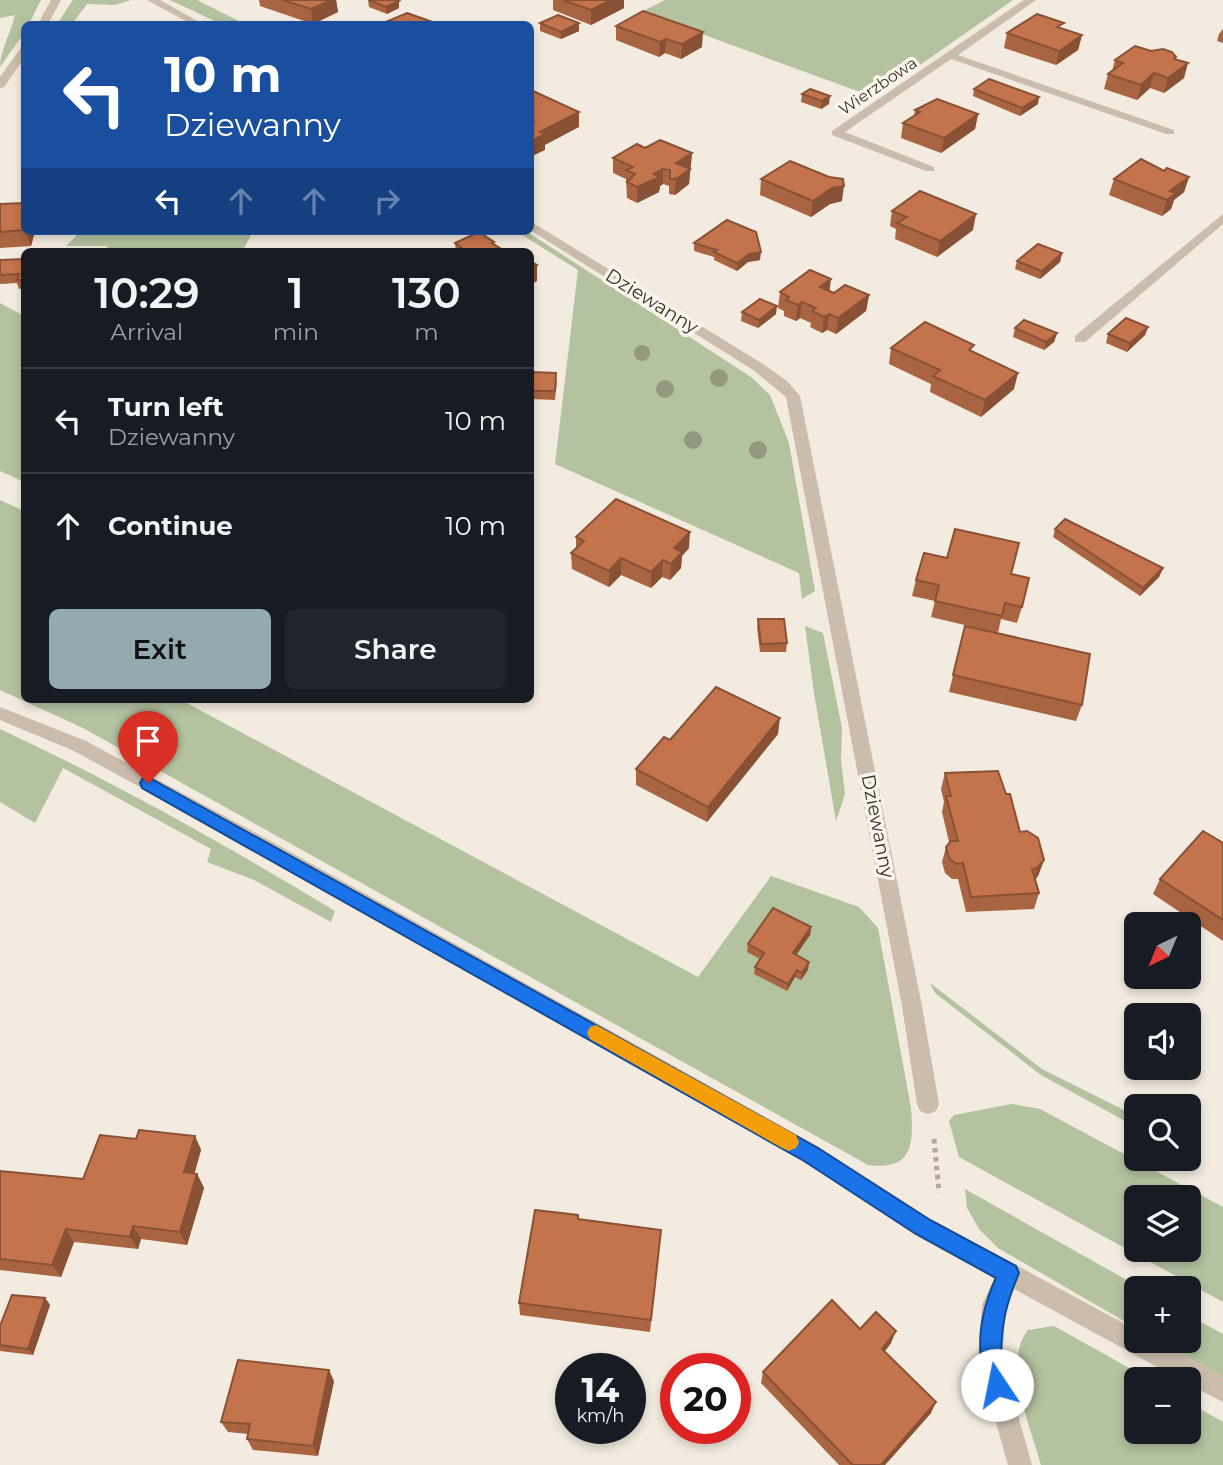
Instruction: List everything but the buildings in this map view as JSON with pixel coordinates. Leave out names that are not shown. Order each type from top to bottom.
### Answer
[{"type":"street","points":[[45,21],[56,0]]},
{"type":"street","points":[[152,0],[192,21]]},
{"type":"street","name":"Wierzbowa","points":[[930,169],[836,133],[1031,0]]},
{"type":"street","points":[[0,85],[21,55]]},
{"type":"street","points":[[951,56],[1170,132]]},
{"type":"street","points":[[1080,339],[1223,218]]},
{"type":"street","name":"Dziewanny","points":[[534,227],[758,367],[782,384],[793,396],[801,425],[910,992],[928,1104]]},
{"type":"street","points":[[0,713],[80,746],[274,852],[811,1154],[923,1227],[1223,1390]]},
{"type":"street","points":[[1008,1273],[994,1305],[990,1359],[1020,1465]]},
{"type":"path","points":[[923,1227],[939,1193],[938,1162],[928,1104]]},
{"type":"green space","points":[[0,0],[41,0],[30,21],[21,21],[21,37],[0,67],[15,15],[0,18]]},
{"type":"green space","points":[[73,0],[131,0],[115,5],[87,4],[74,21],[59,21]]},
{"type":"green space","points":[[170,0],[197,0],[239,21],[215,21]]},
{"type":"green space","points":[[665,0],[1013,0],[874,97],[641,12]]},
{"type":"green space","points":[[77,235],[251,235],[244,248],[66,246]]},
{"type":"green space","points":[[522,235],[532,235],[751,377],[770,395],[789,443],[815,591],[802,599],[799,573],[555,464],[578,270]]},
{"type":"green space","points":[[0,303],[21,314],[21,481],[0,471]]},
{"type":"green space","points":[[0,500],[21,510],[21,700],[0,690]]},
{"type":"green space","points":[[805,626],[823,633],[842,728],[841,761],[845,794],[836,821],[814,693]]},
{"type":"green space","points":[[28,703],[187,703],[698,977],[771,876],[859,907],[878,928],[911,1108],[912,1133],[907,1153],[894,1164],[868,1165],[83,728]]},
{"type":"green space","points":[[0,729],[170,815],[253,862],[335,911],[331,922],[254,880],[207,862],[211,849],[63,768],[35,823],[0,802]]},
{"type":"green space","points":[[930,983],[1042,1069],[1124,1110],[1124,1120],[1041,1075],[935,993]]},
{"type":"green space","points":[[1012,1104],[1040,1109],[1124,1154],[1124,1171],[1156,1171],[1182,1185],[1124,1185],[1124,1248],[959,1157],[949,1121],[954,1115]]},
{"type":"green space","points":[[965,1189],[1124,1278],[1124,1321],[998,1248],[979,1229],[967,1208]]},
{"type":"green space","points":[[1201,1195],[1223,1207],[1223,1302],[1201,1290],[1201,1276],[1176,1276],[1150,1262],[1201,1262]]},
{"type":"green space","points":[[1201,1322],[1223,1334],[1223,1377],[1180,1353],[1201,1353]]},
{"type":"green space","points":[[1054,1326],[1127,1367],[1124,1367],[1124,1444],[1201,1444],[1201,1409],[1223,1422],[1223,1465],[1041,1465],[1018,1377],[1021,1343],[1028,1330]]},
{"type":"slow traffic","points":[[596,1033],[789,1142]]},
{"type":"route","points":[[148,783],[811,1154],[923,1227],[1008,1273],[994,1305],[990,1359],[997,1385]]}]
